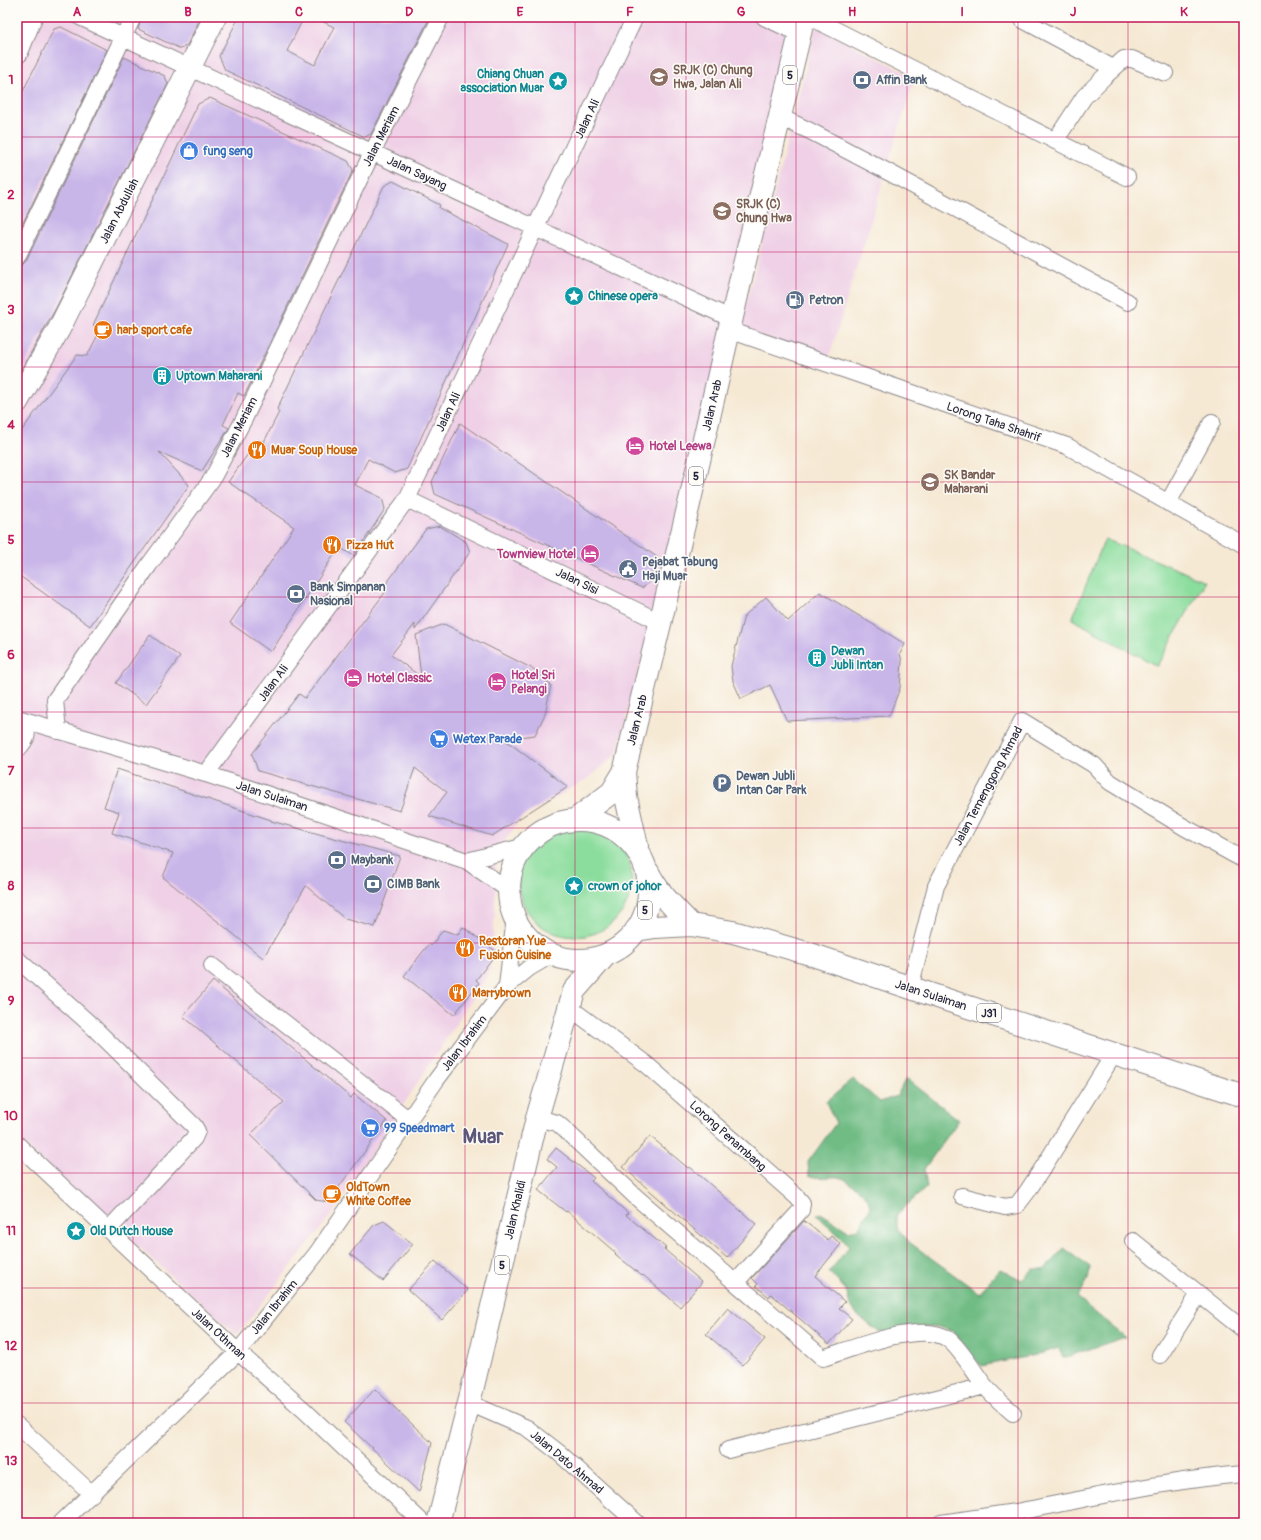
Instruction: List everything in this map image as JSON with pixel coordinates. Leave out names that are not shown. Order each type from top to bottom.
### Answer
[{"type":"main road","points":[[17,52],[31,17]]},
{"type":"main road","name":"Jalan Abdullah","points":[[17,402],[60,329],[215,17]]},
{"type":"main road","name":"Jalan Arab","points":[[575,820],[612,792],[624,772],[780,117],[804,23]]},
{"type":"main road","name":"5","points":[[572,1000],[603,958],[627,941],[636,930],[649,897],[648,880],[640,855],[626,797],[624,772]]},
{"type":"main road","points":[[572,1000],[564,964],[555,956],[536,946],[523,932],[515,917],[511,904],[511,875],[517,860],[526,846],[540,833],[557,824],[575,820],[593,821],[609,825],[624,834],[640,855],[652,881],[664,897],[691,925]]},
{"type":"main road","name":"J31","points":[[636,930],[655,927],[691,925]]},
{"type":"main road","name":"Jalan Sulaiman","points":[[691,925],[741,934],[810,954],[910,988],[1244,1096]]},
{"type":"main road","points":[[555,956],[580,962],[603,958]]},
{"type":"main road","name":"Jalan Khalidi","points":[[438,1523],[469,1403],[537,1118],[572,1000]]},
{"type":"street","name":"Jalan Sayang","points":[[80,17],[536,228],[731,325]]},
{"type":"street","points":[[17,257],[133,17]]},
{"type":"street","name":"Jalan Meriam","points":[[58,730],[55,700],[212,478],[244,419],[372,153],[441,17]]},
{"type":"street","name":"Jalan Ali","points":[[206,774],[407,499],[635,17]]},
{"type":"street","points":[[764,17],[804,23],[1127,177]]},
{"type":"street","points":[[1023,20],[1113,68]]},
{"type":"street","points":[[1054,141],[1084,97],[1124,59],[1132,59],[1165,73]]},
{"type":"street","points":[[780,117],[810,130],[1128,302]]},
{"type":"street","name":"Lorong Taha Shahrif","points":[[731,325],[1067,446],[1244,545]]},
{"type":"street","points":[[1168,503],[1212,422]]},
{"type":"street","name":"Jalan Sisi","points":[[407,499],[660,622]]},
{"type":"street","points":[[17,750],[27,737],[28,731],[21,720]]},
{"type":"street","name":"Jalan Sulaiman","points":[[21,720],[70,733],[206,774],[467,861],[510,891]]},
{"type":"street","name":"Jalan Temenggong Ahmad","points":[[910,988],[936,886],[1022,721],[1094,765],[1110,782],[1184,827],[1244,860]]},
{"type":"street","points":[[467,861],[526,846]]},
{"type":"street","points":[[506,986],[515,917]]},
{"type":"street","points":[[506,986],[529,968],[555,956]]},
{"type":"street","points":[[17,959],[91,1025],[194,1126],[197,1132],[194,1138],[108,1230]]},
{"type":"street","points":[[212,966],[409,1120]]},
{"type":"street","name":"Jalan Ibrahim","points":[[61,1523],[238,1352],[317,1253],[437,1079],[506,986]]},
{"type":"street","name":"Lorong Penambang","points":[[572,1000],[802,1203],[801,1210],[736,1282]]},
{"type":"street","points":[[962,1196],[1005,1207],[1017,1205],[1046,1163],[1114,1054]]},
{"type":"street","points":[[537,1118],[557,1124],[564,1129],[642,1202],[823,1358],[888,1337],[930,1333],[940,1335],[948,1339],[955,1346],[985,1386],[1012,1413]]},
{"type":"street","name":"Jalan Othman","points":[[17,1144],[238,1352],[304,1410],[422,1523]]},
{"type":"street","points":[[1133,1241],[1244,1330]]},
{"type":"street","points":[[1160,1355],[1199,1294]]},
{"type":"street","points":[[728,1450],[985,1386]]},
{"type":"street","name":"Jalan Dato Ahmad","points":[[469,1403],[527,1428],[558,1452],[637,1523]]},
{"type":"street","points":[[17,1425],[92,1494]]},
{"type":"street","points":[[941,1523],[1015,1512],[1138,1488],[1219,1476],[1244,1474]]},
{"type":"shaded area","points":[[17,17],[813,17],[807,45],[616,755],[584,781],[521,818],[496,853],[495,910],[490,971],[335,1210],[237,1335],[17,1138]]},
{"type":"shaded area","points":[[816,27],[915,77],[829,358],[740,329]]},
{"type":"green space","points":[[1105,539],[1205,581],[1157,666],[1072,619]]},
{"type":"green space","points":[[575,823],[597,827],[607,832],[623,848],[628,858],[632,880],[628,902],[623,912],[607,928],[597,933],[575,937],[553,933],[543,928],[527,912],[522,902],[518,880],[522,858],[527,848],[543,832],[553,827]]},
{"type":"green space","points":[[906,1078],[959,1120],[924,1169],[927,1187],[897,1214],[897,1227],[909,1242],[979,1293],[1000,1269],[1022,1280],[1033,1269],[1044,1270],[1064,1248],[1090,1267],[1088,1280],[1077,1298],[1125,1337],[1063,1358],[1059,1348],[1036,1355],[981,1366],[953,1331],[935,1326],[880,1333],[856,1314],[849,1302],[846,1290],[829,1272],[849,1247],[847,1243],[817,1215],[821,1213],[848,1231],[858,1229],[870,1209],[869,1202],[859,1190],[842,1178],[823,1178],[809,1175],[808,1162],[836,1123],[826,1102],[853,1079],[880,1102],[897,1096]]},
{"type":"building","points":[[142,17],[201,17],[187,45],[181,49],[138,29]]},
{"type":"building","points":[[239,17],[304,17],[287,51],[315,65],[334,27],[313,17],[430,17],[371,134],[365,137],[225,70],[219,56]]},
{"type":"building","points":[[61,27],[107,50],[17,235],[17,103],[54,29]]},
{"type":"building","points":[[124,57],[165,76],[168,84],[56,308],[17,377],[17,266],[22,265],[26,261]]},
{"type":"building","points":[[210,98],[348,161],[353,170],[244,396],[238,393],[223,425],[229,428],[202,471],[159,452],[189,485],[90,626],[17,574],[17,437],[77,355],[87,356],[101,329],[93,325],[198,104]]},
{"type":"building","points":[[393,181],[440,205],[439,208],[508,244],[407,469],[395,473],[368,459],[355,485],[382,498],[385,509],[354,556],[339,547],[271,652],[230,623],[294,527],[228,482],[258,440],[264,442],[279,412],[277,409],[384,186]]},
{"type":"building","points":[[460,423],[657,557],[650,582],[642,588],[435,494],[432,482]]},
{"type":"building","points":[[440,526],[466,542],[470,552],[415,630],[415,624],[391,655],[421,677],[416,635],[444,624],[543,674],[543,679],[551,685],[545,714],[535,735],[504,739],[568,787],[492,836],[429,816],[447,792],[415,768],[400,811],[258,771],[252,754],[299,694],[305,698],[387,590],[384,587],[426,529]]},
{"type":"building","name":"Dewan Jubli Intan","points":[[820,592],[905,644],[900,654],[902,661],[900,688],[889,716],[787,721],[770,685],[741,699],[733,681],[731,666],[744,616],[766,597],[788,621]]},
{"type":"building","points":[[150,635],[180,657],[146,704],[116,683]]},
{"type":"building","points":[[117,769],[271,821],[400,856],[375,927],[345,919],[306,886],[263,958],[163,877],[173,853],[112,833],[119,812],[104,807]]},
{"type":"building","points":[[463,927],[497,952],[476,980],[479,983],[454,1015],[404,976],[429,944],[431,946],[443,930],[458,935]]},
{"type":"building","points":[[213,981],[351,1098],[354,1094],[387,1121],[328,1202],[316,1200],[250,1135],[284,1102],[183,1016]]},
{"type":"building","points":[[650,1136],[688,1168],[690,1167],[756,1224],[727,1258],[623,1167]]},
{"type":"building","points":[[556,1148],[594,1178],[591,1181],[628,1213],[626,1215],[666,1248],[664,1249],[702,1282],[680,1307],[643,1275],[642,1276],[615,1254],[616,1253],[567,1211],[566,1212],[538,1190],[557,1167],[547,1159]]},
{"type":"building","points":[[384,1221],[413,1244],[383,1281],[350,1254],[374,1225]]},
{"type":"building","points":[[804,1221],[828,1240],[831,1236],[841,1244],[815,1276],[845,1302],[839,1308],[852,1319],[829,1344],[771,1294],[769,1297],[756,1286],[758,1284],[752,1278]]},
{"type":"building","points":[[435,1261],[468,1290],[442,1320],[408,1290]]},
{"type":"building","points":[[728,1308],[765,1339],[743,1365],[706,1334]]},
{"type":"building","points":[[375,1389],[432,1443],[419,1492],[344,1422]]},
{"type":"place","name":"SRJK (C) Chung Hwa, Jalan Ali","points":[[659,77]]},
{"type":"place","name":"Affin Bank","points":[[862,80]]},
{"type":"place","name":"Chiang Chuan association Muar","points":[[558,81]]},
{"type":"place","name":"fung seng","points":[[189,151]]},
{"type":"place","name":"SRJK (C) Chung Hwa","points":[[722,211]]},
{"type":"place","name":"Chinese opera","points":[[574,296]]},
{"type":"place","name":"Petron","points":[[795,300]]},
{"type":"place","name":"harb sport cafe","points":[[103,330]]},
{"type":"place","name":"Uptown Maharani","points":[[162,376]]},
{"type":"place","name":"Hotel Leewa","points":[[635,446]]},
{"type":"place","name":"Muar Soup House","points":[[257,450]]},
{"type":"place","name":"SK Bandar Maharani","points":[[930,482]]},
{"type":"place","name":"Pizza Hut","points":[[332,545]]},
{"type":"place","name":"Townview Hotel","points":[[590,554]]},
{"type":"place","name":"Pejabat Tabung Haji Muar","points":[[628,569]]},
{"type":"place","name":"Bank Simpanan Nasional","points":[[296,594]]},
{"type":"place","name":"Dewan Jubli Intan","points":[[817,658]]},
{"type":"place","name":"Hotel Classic","points":[[353,678]]},
{"type":"place","name":"Hotel Sri Pelangi","points":[[497,682]]},
{"type":"place","name":"Wetex Parade","points":[[439,739]]},
{"type":"place","name":"Dewan Jubli Intan Car Park","points":[[722,783]]},
{"type":"place","name":"Maybank","points":[[337,860]]},
{"type":"place","name":"CIMB Bank","points":[[373,884]]},
{"type":"place","name":"crown of johor","points":[[574,886]]},
{"type":"place","name":"Restoran Yue Fusion Cuisine","points":[[465,948]]},
{"type":"place","name":"Marrybrown","points":[[458,993]]},
{"type":"place","name":"99 Speedmart","points":[[370,1128]]},
{"type":"place","name":"OldTown White Coffee","points":[[332,1194]]},
{"type":"place","name":"Old Dutch House","points":[[76,1231]]},
{"type":"district","name":"Muar","points":[[483,1136]]}]
